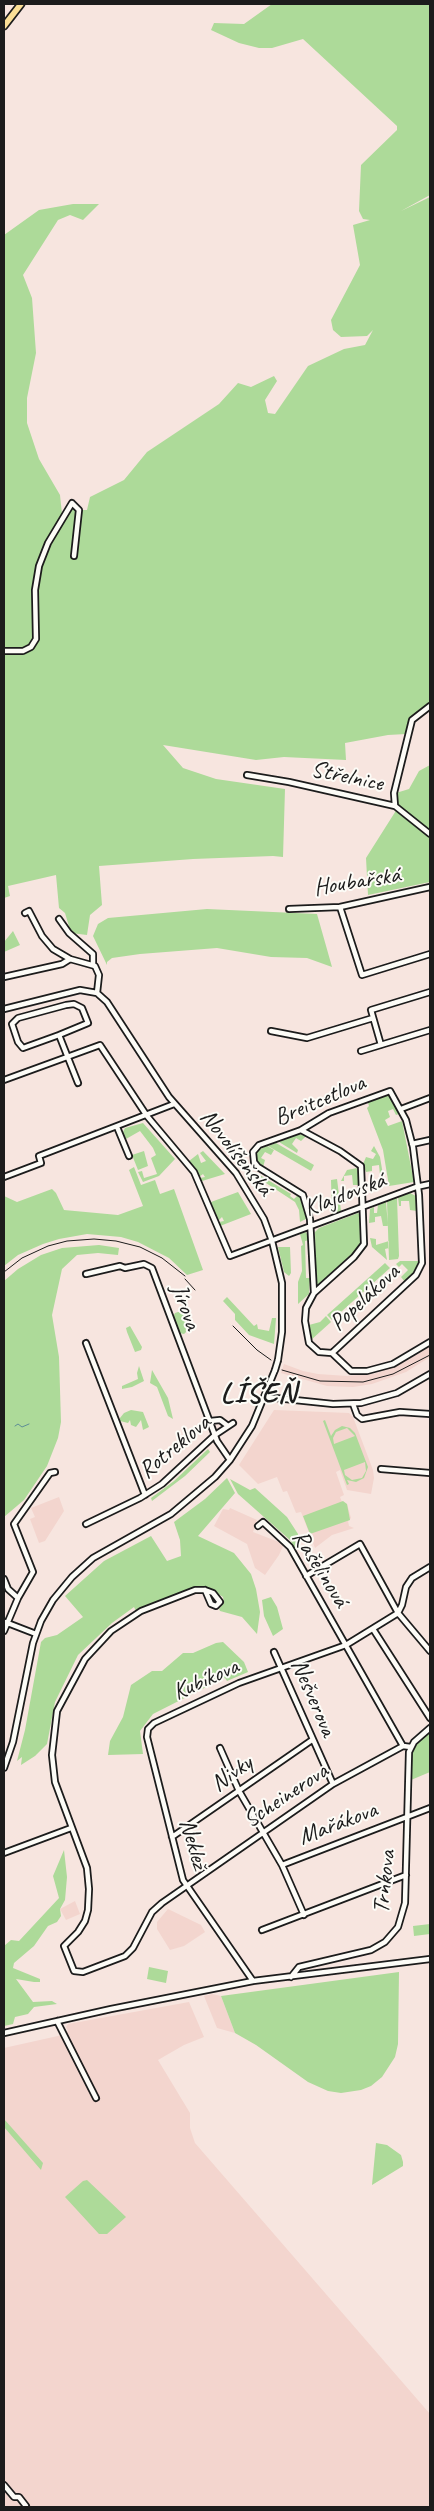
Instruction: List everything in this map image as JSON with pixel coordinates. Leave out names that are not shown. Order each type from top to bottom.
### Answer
[{"type":"main road","points":[[4,26],[21,4]]},
{"type":"street","points":[[4,651],[24,651],[31,647],[36,640],[35,590],[39,566],[48,543],[72,503],[79,510],[74,556]]},
{"type":"street","points":[[395,806],[394,792],[412,720],[430,706]]},
{"type":"street","name":"Střelnice","points":[[247,775],[289,782],[395,806],[430,834]]},
{"type":"street","name":"Houbařská","points":[[289,909],[340,907],[430,887]]},
{"type":"street","points":[[340,907],[362,975],[430,954]]},
{"type":"street","points":[[25,913],[29,911],[48,945],[70,958],[93,965]]},
{"type":"street","points":[[4,1009],[80,990],[97,992],[99,975],[93,965],[94,958],[92,952],[69,933],[59,919]]},
{"type":"street","points":[[4,977],[62,964],[70,958]]},
{"type":"street","name":"Novolíšeňská","points":[[4,1768],[13,1742],[36,1634],[50,1604],[79,1570],[106,1549],[177,1510],[207,1486],[230,1460],[252,1426],[266,1397],[278,1360],[282,1332],[282,1295],[279,1266],[264,1220],[244,1185],[174,1104],[107,1002],[97,992]]},
{"type":"street","points":[[381,1045],[371,1010],[430,992]]},
{"type":"street","points":[[70,1004],[78,1006],[83,1010],[88,1023],[59,1034],[23,1048],[18,1042],[12,1024],[16,1019],[70,1004]]},
{"type":"street","points":[[270,1031],[307,1038],[373,1018]]},
{"type":"street","points":[[361,1051],[430,1030]]},
{"type":"street","points":[[59,1034],[78,1083]]},
{"type":"street","points":[[4,1080],[100,1044],[147,1116]]},
{"type":"street","name":"Breitcetlova","points":[[311,1226],[303,1195],[258,1167],[252,1156],[255,1148],[301,1130],[330,1113],[386,1092],[392,1093],[401,1109],[412,1144],[418,1186]]},
{"type":"street","points":[[401,1109],[430,1098]]},
{"type":"street","points":[[4,1177],[41,1163],[39,1156],[174,1104]]},
{"type":"street","name":"Klajdovská","points":[[147,1116],[194,1172],[230,1256],[418,1186],[430,1184]]},
{"type":"street","points":[[118,1127],[129,1156]]},
{"type":"street","points":[[301,1130],[340,1151],[361,1166],[365,1240],[362,1248],[314,1294],[306,1308],[305,1321],[309,1343],[319,1352],[332,1353]]},
{"type":"street","points":[[412,1144],[430,1140]]},
{"type":"street","name":"Popelákova","points":[[418,1186],[421,1268],[416,1275],[332,1353],[351,1371],[367,1371],[393,1364],[430,1342]]},
{"type":"street","points":[[311,1226],[314,1294]]},
{"type":"street","name":"Jírova","points":[[86,1274],[120,1266],[125,1268],[144,1264],[152,1268],[215,1435],[223,1452],[230,1460]]},
{"type":"street","points":[[86,1343],[142,1497]]},
{"type":"street","points":[[266,1397],[353,1404],[391,1396],[430,1374]]},
{"type":"street","points":[[353,1404],[357,1415],[362,1418],[400,1412],[430,1414]]},
{"type":"street","points":[[210,1421],[220,1420],[228,1426]]},
{"type":"street","name":"Rotreklova","points":[[86,1524],[142,1497],[174,1475],[215,1435],[233,1423]]},
{"type":"street","points":[[381,1469],[430,1473]]},
{"type":"street","points":[[4,1631],[5,1622],[33,1572],[14,1524],[50,1473],[55,1472]]},
{"type":"street","name":"Rašelinová","points":[[258,1526],[263,1522],[280,1535],[290,1547],[404,1746]]},
{"type":"street","points":[[306,1576],[360,1544],[398,1613],[430,1651]]},
{"type":"street","points":[[398,1613],[406,1587],[412,1578],[430,1567]]},
{"type":"street","points":[[4,1579],[8,1589],[18,1598]]},
{"type":"street","points":[[4,1853],[70,1828],[55,1782],[52,1755],[57,1711],[69,1685],[85,1659],[110,1631],[141,1610],[195,1590],[205,1590]]},
{"type":"street","name":"Kubíkova","points":[[148,1729],[154,1723],[234,1685],[346,1645],[398,1613]]},
{"type":"street","points":[[5,1622],[36,1634]]},
{"type":"street","points":[[373,1629],[430,1718]]},
{"type":"street","name":"Nešverova","points":[[274,1652],[332,1784]]},
{"type":"street","points":[[404,1746],[411,1747],[430,1728]]},
{"type":"street","name":"Neklež","points":[[148,1729],[147,1737],[183,1880],[253,1981]]},
{"type":"street","name":"Nivky","points":[[172,1837],[312,1740]]},
{"type":"street","name":"Scheinerova","points":[[70,1828],[87,1868],[89,1889],[88,1910],[85,1921],[78,1932],[64,1946],[72,1969],[80,1973],[126,1956],[133,1948],[154,1910],[332,1784],[404,1746]]},
{"type":"street","name":"Trnkova","points":[[291,1977],[299,1967],[359,1954],[384,1942],[396,1930],[402,1919],[406,1875],[411,1747]]},
{"type":"street","points":[[220,1748],[239,1791],[282,1865],[304,1915]]},
{"type":"street","name":"Mařákova","points":[[282,1865],[430,1808]]},
{"type":"street","points":[[262,1930],[406,1875]]},
{"type":"street","name":"Trnkova","points":[[4,2033],[253,1981],[430,1959]]},
{"type":"street","points":[[57,2021],[96,2098]]},
{"type":"street","points":[[4,2484],[14,2497],[19,2497],[26,2506]]},
{"type":"shaded area","points":[[430,1346],[430,1357],[406,1372],[372,1384],[353,1387],[327,1386],[281,1373],[284,1364],[318,1374],[347,1376],[374,1374],[404,1362]]},
{"type":"shaded area","points":[[274,1410],[349,1413],[353,1417],[373,1470],[374,1478],[371,1494],[347,1490],[340,1470],[336,1472],[344,1495],[340,1497],[342,1502],[347,1504],[351,1518],[348,1521],[349,1526],[354,1528],[332,1535],[315,1548],[301,1512],[296,1513],[287,1491],[283,1492],[277,1477],[258,1484],[239,1465]]},
{"type":"shaded area","points":[[59,1497],[64,1511],[45,1541],[39,1543],[30,1519],[35,1517],[31,1508]]},
{"type":"shaded area","points":[[230,1508],[257,1520],[253,1532],[284,1544],[265,1575],[255,1568],[247,1544],[214,1526],[223,1509],[229,1510]]},
{"type":"shaded area","points":[[75,1901],[80,1914],[66,1920],[60,1909]]},
{"type":"shaded area","points":[[168,1909],[201,1925],[205,1932],[184,1946],[170,1950],[157,1929],[157,1922]]},
{"type":"shaded area","points":[[212,1994],[221,1996],[235,2033],[217,2028],[204,1996]]},
{"type":"shaded area","points":[[189,2002],[204,2037],[184,2045],[158,2060],[190,2113],[190,2128],[195,2143],[430,2414],[430,2507],[4,2507],[4,2048],[58,2036],[68,2031],[66,2027],[68,2024]]},
{"type":"green space","points":[[272,4],[430,4],[430,195],[401,211],[430,197],[430,704],[410,719],[406,734],[388,735],[345,743],[346,760],[284,757],[256,760],[163,745],[183,768],[216,779],[285,789],[283,857],[193,859],[99,866],[102,905],[90,915],[87,935],[71,933],[65,913],[59,908],[56,875],[8,886],[10,896],[4,898],[4,235],[39,210],[73,204],[99,204],[83,220],[70,215],[58,220],[23,275],[32,298],[36,353],[27,398],[27,423],[39,459],[60,495],[62,514],[72,506],[79,510],[87,510],[90,497],[124,480],[147,452],[219,404],[238,383],[251,387],[274,376],[277,381],[265,400],[268,413],[275,414],[308,366],[344,349],[365,345],[373,330],[367,336],[341,337],[333,330],[331,320],[360,265],[353,225],[370,220],[363,219],[359,211],[361,165],[397,130],[397,126],[303,39],[272,48],[259,48],[239,43],[211,30],[214,23],[244,24]]},
{"type":"green space","points":[[430,765],[430,882],[368,895],[366,858],[397,809],[396,793],[409,789],[419,771]]},
{"type":"green space","points":[[207,909],[317,914],[332,967],[307,958],[271,957],[217,948],[112,958],[107,962],[107,965],[93,936],[98,924],[108,918]]},
{"type":"green space","points":[[13,931],[20,945],[4,952],[4,942]]},
{"type":"green space","points":[[389,1093],[399,1114],[396,1115],[393,1109],[388,1111],[390,1117],[385,1120],[388,1126],[402,1121],[414,1182],[389,1186],[383,1150],[367,1108],[369,1106],[367,1100]]},
{"type":"green space","points":[[143,1123],[175,1159],[159,1176],[143,1182],[138,1172],[142,1171],[144,1178],[157,1174],[151,1158],[156,1155],[140,1131],[126,1139],[123,1132],[125,1128]]},
{"type":"green space","points":[[298,1134],[306,1136],[301,1141],[296,1138],[292,1144],[298,1150],[297,1153],[279,1142]]},
{"type":"green space","points":[[276,1143],[314,1165],[311,1171],[268,1146]]},
{"type":"green space","points":[[267,1146],[274,1150],[271,1155],[265,1152],[261,1158],[265,1160],[263,1167],[256,1161],[255,1155],[258,1150]]},
{"type":"green space","points":[[374,1146],[380,1157],[383,1175],[380,1175],[379,1165],[372,1166],[372,1171],[366,1172],[363,1164],[366,1157],[373,1159],[376,1154],[371,1151]]},
{"type":"green space","points":[[144,1151],[148,1166],[138,1170],[132,1155]]},
{"type":"green space","points":[[203,1151],[225,1174],[202,1181],[200,1178],[205,1177],[203,1174],[199,1177],[189,1161],[198,1154],[201,1163],[206,1161],[200,1153]]},
{"type":"green space","points":[[134,1167],[141,1185],[155,1180],[160,1194],[174,1189],[203,1270],[187,1275],[169,1258],[138,1242],[121,1237],[87,1234],[43,1244],[18,1255],[4,1266],[4,1196],[17,1202],[52,1189],[64,1210],[118,1215],[143,1206],[129,1170]]},
{"type":"green space","points":[[357,1168],[360,1185],[353,1185],[352,1175],[344,1176],[344,1181],[341,1181],[347,1170]]},
{"type":"green space","points":[[258,1174],[291,1194],[290,1196],[294,1199],[298,1195],[301,1197],[308,1218],[300,1222],[299,1210],[295,1202],[266,1183]]},
{"type":"green space","points":[[337,1179],[341,1211],[332,1214],[331,1180]]},
{"type":"green space","points":[[238,1192],[251,1214],[220,1226],[219,1222],[224,1221],[222,1217],[218,1221],[211,1202]]},
{"type":"green space","points":[[410,1193],[416,1196],[417,1211],[410,1210],[409,1201],[401,1201],[401,1206],[399,1206],[398,1197]]},
{"type":"green space","points":[[397,1198],[399,1256],[398,1259],[389,1260],[387,1201]]},
{"type":"green space","points":[[386,1202],[388,1226],[383,1226],[381,1216],[375,1217],[375,1222],[369,1223],[370,1209],[374,1207],[374,1213],[377,1213],[378,1205]]},
{"type":"green space","points":[[358,1213],[361,1215],[362,1240],[360,1246],[318,1286],[316,1281],[315,1232],[319,1228]]},
{"type":"green space","points":[[306,1232],[309,1240],[305,1241],[306,1278],[310,1278],[309,1294],[298,1304],[298,1282],[302,1271],[301,1246],[303,1245],[300,1234]]},
{"type":"green space","points":[[370,1238],[376,1239],[376,1245],[389,1241],[389,1248],[385,1249],[387,1260],[372,1247]]},
{"type":"green space","points":[[99,1245],[119,1248],[118,1255],[98,1253],[77,1255],[62,1269],[52,1315],[59,1357],[61,1422],[58,1438],[47,1466],[24,1500],[4,1517],[4,1281],[18,1269],[41,1255],[62,1248]]},
{"type":"green space","points":[[278,1247],[290,1247],[291,1273],[289,1276],[284,1272]]},
{"type":"green space","points":[[400,1261],[419,1261],[414,1273],[405,1282],[401,1277],[408,1270],[402,1264],[399,1267],[396,1264]]},
{"type":"green space","points":[[385,1263],[390,1268],[332,1320],[327,1315]]},
{"type":"green space","points":[[227,1297],[254,1326],[257,1324],[258,1329],[269,1331],[272,1318],[276,1318],[274,1344],[249,1335],[235,1320],[235,1314],[223,1301]]},
{"type":"green space","points":[[184,1310],[191,1327],[184,1334],[179,1333],[173,1317],[175,1313]]},
{"type":"green space","points":[[326,1316],[331,1322],[311,1340],[309,1325],[320,1322]]},
{"type":"green space","points":[[130,1326],[142,1347],[141,1350],[135,1352],[126,1328]]},
{"type":"green space","points":[[139,1366],[144,1381],[132,1387],[122,1389],[122,1386],[138,1379]]},
{"type":"green space","points":[[152,1370],[168,1398],[173,1419],[168,1416],[157,1387],[150,1383]]},
{"type":"green space","points":[[131,1410],[143,1412],[149,1427],[143,1430],[141,1420],[136,1427],[131,1425],[130,1420],[128,1423],[120,1421],[124,1413]]},
{"type":"green space","points":[[325,1420],[331,1436],[335,1430],[342,1426],[350,1428],[355,1433],[368,1467],[364,1478],[356,1482],[347,1480],[349,1484],[347,1485],[323,1421]],"holes":[[[347,1428],[355,1436],[334,1444],[333,1438],[336,1432]],[[365,1462],[366,1471],[362,1478],[352,1480],[345,1475],[344,1470]]]},
{"type":"green space","points":[[208,1449],[210,1452],[185,1476],[152,1501],[151,1498],[174,1481]]},
{"type":"green space","points":[[227,1478],[235,1493],[198,1536],[234,1553],[251,1574],[260,1612],[257,1634],[242,1617],[220,1611],[219,1609],[224,1603],[223,1597],[210,1589],[195,1588],[136,1611],[134,1607],[112,1623],[78,1655],[55,1702],[47,1744],[35,1756],[21,1765],[22,1757],[17,1761],[25,1730],[41,1642],[45,1638],[57,1635],[83,1617],[65,1596],[104,1561],[151,1536],[167,1561],[181,1556],[180,1540],[174,1522],[205,1499]]},
{"type":"green space","points":[[230,1479],[250,1490],[255,1488],[287,1517],[298,1534],[296,1550],[290,1540],[238,1494]]},
{"type":"green space","points":[[343,1501],[347,1504],[350,1520],[310,1534],[303,1516]]},
{"type":"green space","points":[[271,1597],[277,1607],[283,1629],[273,1636],[264,1616],[262,1600]]},
{"type":"green space","points":[[223,1642],[244,1662],[248,1672],[227,1681],[225,1678],[222,1679],[153,1714],[140,1731],[143,1754],[108,1755],[110,1741],[123,1717],[131,1685],[152,1671],[162,1671],[183,1653],[193,1653]]},
{"type":"green space","points":[[430,1732],[430,1772],[411,1780],[411,1753],[415,1745]]},
{"type":"green space","points":[[64,1850],[67,1877],[65,1900],[60,1909],[61,1916],[57,1922],[48,1926],[34,1946],[14,1963],[13,1968],[40,1979],[40,1982],[34,1982],[16,1979],[33,2002],[52,2001],[57,2004],[34,2007],[28,2014],[15,2017],[13,2024],[4,2026],[4,1946],[11,1940],[19,1941],[59,1898],[53,1876]]},
{"type":"green space","points":[[430,1924],[430,1934],[414,1936],[413,1926]]},
{"type":"green space","points":[[149,1967],[168,1971],[166,1983],[147,1979]]},
{"type":"green space","points":[[399,1972],[398,2044],[395,2057],[382,2077],[371,2086],[361,2090],[341,2093],[328,2091],[308,2082],[256,2045],[235,2033],[221,1996]]},
{"type":"green space","points":[[4,2119],[43,2163],[41,2170],[4,2127]]},
{"type":"green space","points":[[376,2143],[387,2145],[401,2155],[403,2166],[372,2185]]},
{"type":"green space","points":[[87,2180],[126,2217],[107,2234],[99,2234],[65,2197],[83,2181]]},
{"type":"waterway","points":[[15,1426],[18,1424],[22,1427],[29,1424]]},
{"type":"tram line","points":[[4,1272],[22,1258],[48,1246],[67,1241],[94,1239],[116,1241],[140,1247],[162,1258],[185,1276]]},
{"type":"tram line","points":[[185,1279],[195,1290]]},
{"type":"tram line","points":[[233,1326],[257,1350],[271,1360]]},
{"type":"tram line","points":[[282,1370],[320,1381],[363,1382],[393,1374],[430,1355]]},
{"type":"district","name":"LÍŠEŇ","points":[[258,1394]]}]
